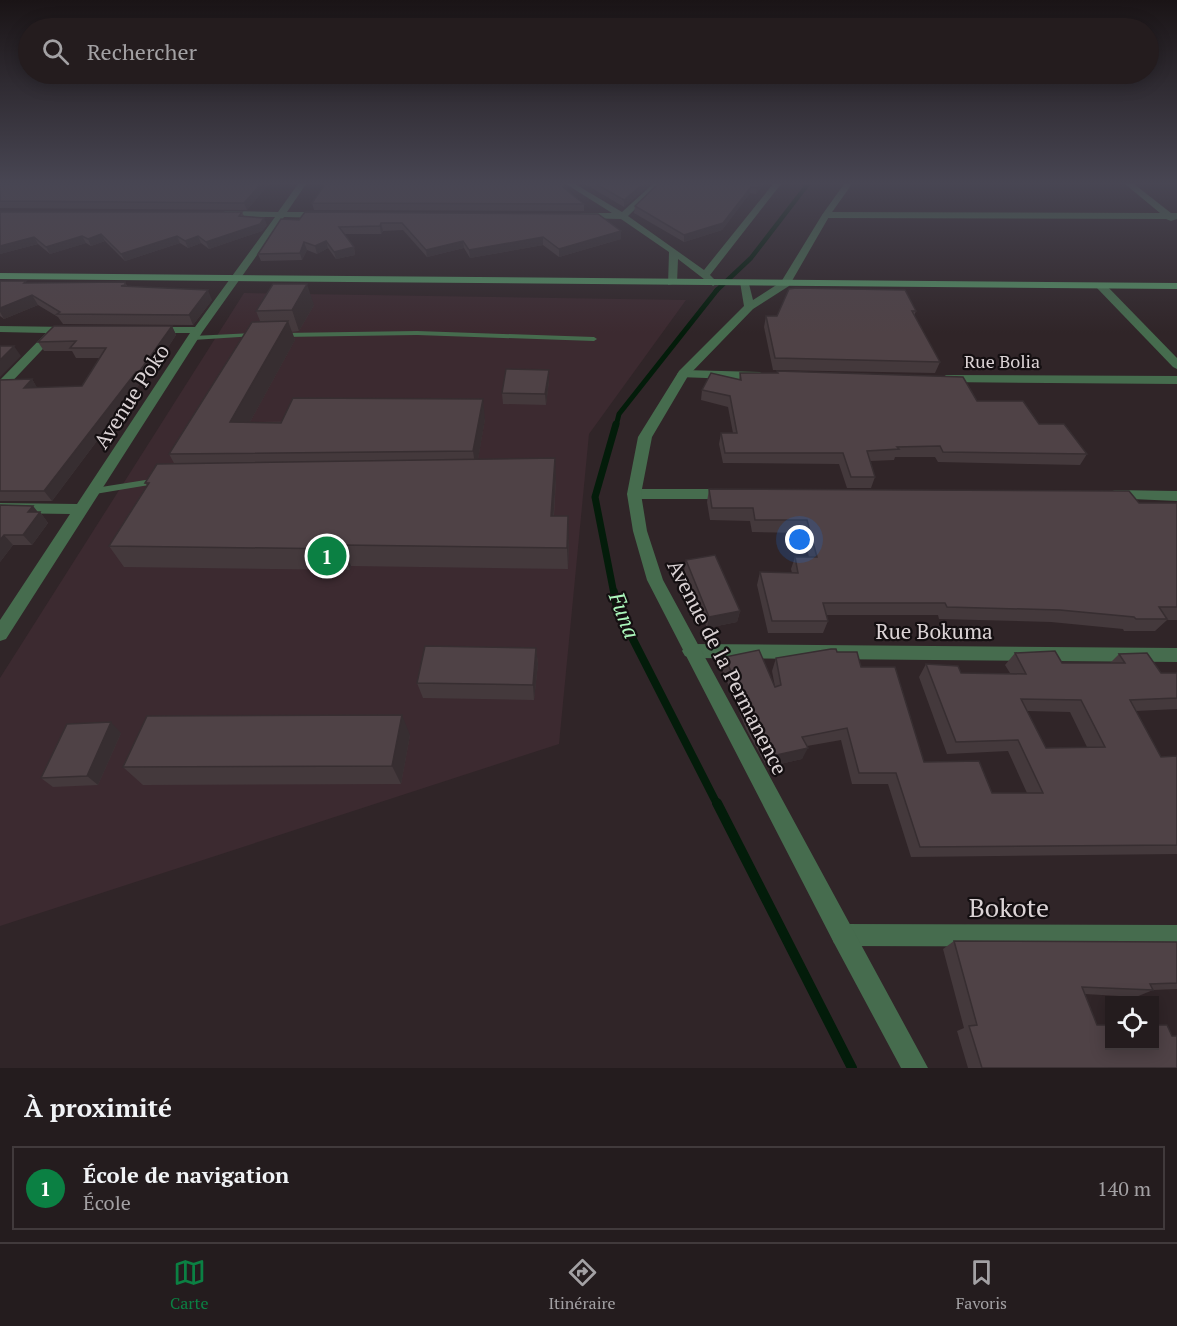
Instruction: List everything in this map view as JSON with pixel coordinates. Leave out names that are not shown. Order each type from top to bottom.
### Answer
[{"type":"main road","points":[[0,276],[1177,286]]},
{"type":"street","name":"Avenue Poko","points":[[0,633],[196,334],[268,234]]},
{"type":"street","points":[[648,234],[716,283]]},
{"type":"street","points":[[705,275],[738,234]]},
{"type":"street","name":"Avenue de la Permanence","points":[[815,234],[785,284],[749,307],[683,374],[645,437],[634,494],[640,531],[655,580],[842,935],[915,1068]]},
{"type":"street","points":[[672,283],[674,252]]},
{"type":"street","points":[[739,284],[749,307]]},
{"type":"street","points":[[1100,285],[1177,366]]},
{"type":"street","points":[[0,329],[79,330]]},
{"type":"street","points":[[2,382],[55,330]]},
{"type":"street","points":[[139,330],[196,334]]},
{"type":"street","points":[[683,374],[778,376]]},
{"type":"street","name":"Rue Bolia","points":[[932,379],[1177,380]]},
{"type":"street","points":[[634,494],[739,494]]},
{"type":"street","points":[[1097,495],[1177,496]]},
{"type":"street","points":[[0,508],[83,509]]},
{"type":"street","name":"Rue Bokuma","points":[[691,651],[1177,655]]},
{"type":"street","name":"Bokote","points":[[842,935],[1177,936]]},
{"type":"lane","points":[[270,335],[417,333],[594,339]]},
{"type":"lane","points":[[196,334],[258,335]]},
{"type":"lane","points":[[95,491],[164,480]]},
{"type":"shaded area","points":[[244,293],[686,300],[589,434],[559,744],[0,926],[0,678]]},
{"type":"building","points":[[0,234],[230,234],[206,242],[198,236],[185,241],[177,236],[121,254],[101,234],[88,239],[82,236],[46,247],[34,237],[0,246]]},
{"type":"building","points":[[271,234],[344,234],[354,247],[334,252],[326,241],[315,246],[304,242],[300,253],[258,254]]},
{"type":"building","points":[[412,234],[611,234],[559,249],[543,237],[469,250],[463,241],[426,250]]},
{"type":"building","points":[[0,281],[26,281],[24,283],[125,282],[125,285],[121,286],[208,290],[189,315],[57,314],[60,312],[32,295],[0,308]]},
{"type":"building","points":[[273,284],[307,284],[292,310],[256,311]]},
{"type":"building","points":[[789,289],[905,290],[916,311],[912,311],[940,362],[775,358],[766,316],[777,316]]},
{"type":"building","points":[[288,321],[230,422],[281,423],[293,398],[483,399],[473,451],[169,454],[252,322]]},
{"type":"building","points":[[54,326],[172,326],[139,372],[136,372],[44,491],[0,491],[0,380],[32,379],[24,388],[82,386],[106,348],[70,348],[76,341],[38,342]]},
{"type":"building","points":[[0,346],[14,346],[0,360]]},
{"type":"building","points":[[506,369],[549,370],[545,394],[502,393]]},
{"type":"building","points":[[777,371],[963,377],[977,401],[1023,401],[1039,424],[1064,424],[1087,454],[943,452],[940,446],[897,447],[899,449],[867,451],[875,477],[851,477],[843,453],[725,453],[721,433],[737,433],[730,396],[702,390],[711,373],[741,380],[740,373],[778,373]]},
{"type":"building","points":[[555,458],[551,516],[568,516],[567,548],[343,545],[342,549],[109,546],[149,483],[145,483],[157,464]]},
{"type":"building","points":[[709,489],[1129,491],[1139,503],[1177,503],[1177,607],[1159,607],[1167,619],[1136,619],[1060,610],[947,607],[945,603],[823,603],[828,621],[772,621],[760,572],[798,573],[795,557],[817,557],[807,520],[755,520],[753,508],[712,508]]},
{"type":"building","points":[[0,505],[33,506],[28,512],[40,512],[23,535],[4,535],[0,540]]},
{"type":"building","points":[[715,555],[740,611],[709,617],[686,560]]},
{"type":"building","points":[[425,646],[536,648],[533,685],[417,683]]},
{"type":"building","points":[[836,649],[837,652],[857,652],[861,667],[895,667],[924,762],[979,761],[992,793],[1043,793],[1018,740],[956,742],[926,664],[958,666],[961,673],[1026,674],[1015,653],[1055,651],[1062,663],[1125,663],[1119,654],[1147,653],[1161,673],[1177,673],[1177,698],[1130,700],[1161,757],[1177,756],[1177,845],[920,847],[896,773],[859,773],[847,728],[802,737],[808,748],[772,756],[750,717],[725,657],[759,650],[775,687],[781,685],[776,658]],"holes":[[[1021,699],[1081,700],[1105,747],[1046,748]]]},
{"type":"building","points":[[402,715],[392,766],[123,767],[147,716]]},
{"type":"building","points":[[111,722],[87,776],[41,778],[67,724]]},
{"type":"building","points":[[954,941],[1177,942],[1177,983],[1150,984],[1153,990],[1082,987],[1097,1025],[1105,1025],[1105,1050],[1159,1050],[1159,1025],[1167,1025],[1172,1036],[1177,1036],[1177,1068],[982,1068],[969,1026],[977,1025]]},
{"type":"waterway","name":"Funa","points":[[717,290],[751,258],[770,234]]},
{"type":"waterway","name":"Funa","points":[[616,426],[619,414],[717,290]]},
{"type":"waterway","name":"Funa","points":[[614,594],[595,497],[616,424]]},
{"type":"waterway","name":"Funa","points":[[614,592],[617,608],[717,804]]},
{"type":"waterway","name":"Funa","points":[[717,803],[852,1068]]},
{"type":"place","name":"École de navigation","points":[[327,556]]}]
